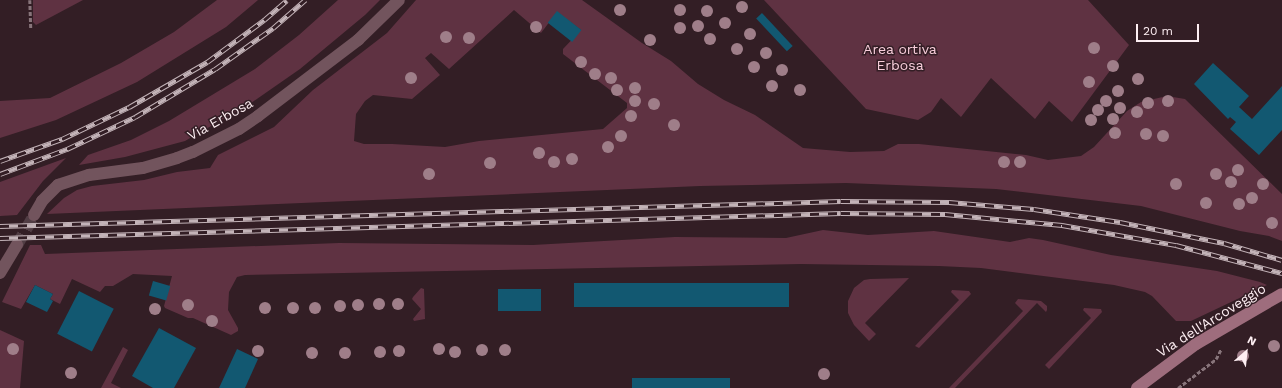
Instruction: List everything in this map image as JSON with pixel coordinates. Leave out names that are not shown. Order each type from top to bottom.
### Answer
[{"type":"street","name":"Via Erbosa","points":[[34,215],[42,201],[58,186],[89,175],[143,168],[177,158],[193,152],[239,129],[358,40],[399,0]]},
{"type":"street","points":[[0,273],[17,245]]},
{"type":"street","name":"Via dell'Arcoveggio","points":[[1137,388],[1191,347],[1282,294]]},
{"type":"path","points":[[30,0],[31,29]]},
{"type":"path","points":[[1178,388],[1216,359],[1221,350],[1226,346]]},
{"type":"green space","points":[[33,0],[83,0],[36,25],[33,22]]},
{"type":"green space","points":[[217,0],[258,0],[226,27],[137,82],[56,120],[0,138],[0,101],[50,98],[121,63],[174,32]]},
{"type":"green space","points":[[338,0],[380,0],[365,15],[300,69],[251,103],[185,141],[125,157],[79,165],[88,155],[131,140],[169,121],[255,69],[299,35]]},
{"type":"green space","points":[[416,0],[582,0],[642,43],[671,61],[698,84],[724,100],[755,115],[803,148],[850,152],[884,151],[898,144],[919,144],[1026,155],[1048,160],[1081,156],[1094,147],[1127,111],[1141,102],[1167,96],[1185,99],[1282,194],[1282,241],[1269,236],[1240,231],[1141,206],[996,189],[846,183],[700,186],[47,214],[64,198],[77,190],[92,186],[144,180],[177,172],[210,168],[218,155],[274,127],[313,90],[387,33]],"holes":[[[514,10],[541,33],[557,12],[581,30],[563,49],[563,54],[627,103],[627,108],[603,129],[479,141],[445,147],[364,144],[354,141],[356,114],[365,101],[373,95],[412,99],[440,75],[425,58],[431,53],[449,69]]]},
{"type":"green space","name":"Area ortiva Erbosa","points":[[764,0],[1088,0],[1129,45],[1072,122],[1049,101],[1035,119],[991,78],[961,117],[941,98],[931,112],[918,120],[866,109]]},
{"type":"green space","points":[[66,158],[43,181],[17,215],[0,216],[0,182]]},
{"type":"green space","points":[[823,230],[868,235],[934,231],[1010,242],[1029,238],[1111,255],[1217,271],[1267,285],[1191,321],[1176,321],[1152,296],[1145,292],[1114,285],[981,268],[801,264],[245,275],[237,277],[229,292],[228,310],[238,328],[238,331],[231,335],[193,318],[188,318],[165,308],[164,306],[172,276],[133,274],[113,286],[105,286],[100,292],[72,279],[60,304],[50,299],[53,294],[35,285],[21,309],[2,302],[30,245],[41,245],[45,254],[339,243],[533,245],[675,237],[786,238]]},
{"type":"green space","points":[[909,278],[865,323],[876,334],[869,341],[854,325],[848,313],[848,301],[854,288],[864,280]]},
{"type":"green space","points":[[421,288],[424,289],[425,319],[414,321],[413,319],[421,309],[412,299]]},
{"type":"green space","points":[[952,290],[969,291],[971,294],[919,348],[915,346],[959,300],[951,292]]},
{"type":"green space","points":[[1018,299],[1041,301],[1047,306],[1047,310],[1046,312],[1037,303],[955,388],[949,388],[1023,311],[1015,303]]},
{"type":"green space","points":[[1084,308],[1101,309],[1102,312],[1049,369],[1045,365],[1091,318],[1083,310]]},
{"type":"green space","points":[[0,330],[24,341],[20,388],[0,388]]},
{"type":"green space","points":[[123,347],[128,350],[111,383],[121,388],[101,388]]},
{"type":"building","points":[[557,11],[581,30],[572,42],[548,23]]},
{"type":"building","points":[[762,13],[793,46],[787,51],[756,18]]},
{"type":"building","points":[[1213,63],[1249,96],[1239,107],[1252,119],[1282,86],[1282,130],[1259,155],[1230,129],[1236,122],[1230,117],[1228,119],[1194,84]]},
{"type":"building","points":[[153,281],[170,286],[166,300],[149,295]]},
{"type":"building","points":[[574,283],[789,283],[789,307],[574,307]]},
{"type":"building","points":[[35,285],[53,294],[50,299],[53,301],[47,312],[26,302]]},
{"type":"building","points":[[498,289],[541,289],[541,311],[498,311]]},
{"type":"building","points":[[79,291],[114,309],[92,351],[57,334]]},
{"type":"building","points":[[159,328],[196,348],[174,388],[153,388],[132,376]]},
{"type":"building","points":[[237,349],[258,359],[245,388],[219,388]]},
{"type":"building","points":[[632,378],[730,378],[730,388],[632,388]]},
{"type":"tunnel","points":[[17,245],[34,215]]},
{"type":"railway","points":[[0,161],[62,139],[129,107],[207,62],[264,20],[287,0]]},
{"type":"railway","points":[[0,174],[67,149],[135,117],[215,69],[273,28],[305,0]]},
{"type":"railway","points":[[0,226],[841,201],[949,202],[1034,209],[1120,222],[1224,243],[1282,260]]},
{"type":"railway","points":[[0,238],[841,213],[945,214],[1062,225],[1176,245],[1282,273]]}]
